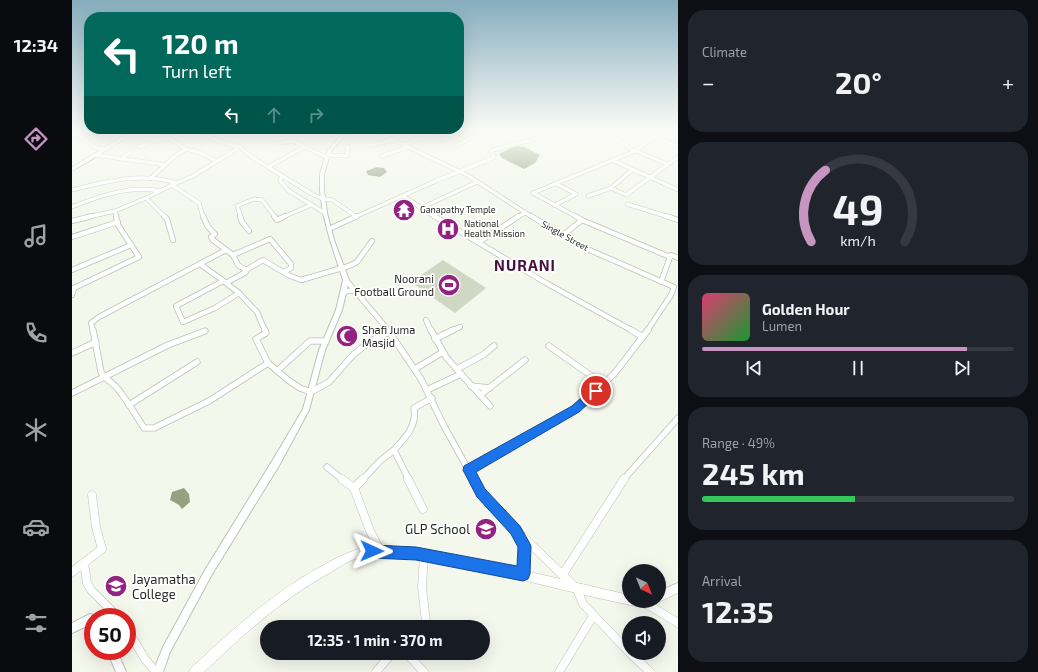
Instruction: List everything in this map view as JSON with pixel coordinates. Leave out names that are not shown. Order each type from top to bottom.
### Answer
[{"type":"main road","points":[[196,672],[247,624],[279,598],[308,578],[338,562],[364,552],[380,550],[424,555],[523,574],[577,589],[622,599]]},
{"type":"main road","points":[[666,594],[678,588]]},
{"type":"street","points":[[72,169],[87,160]]},
{"type":"street","points":[[134,160],[166,164]]},
{"type":"street","points":[[151,178],[170,160]]},
{"type":"street","points":[[72,221],[115,211],[146,198],[193,176],[215,160]]},
{"type":"street","points":[[257,160],[323,199],[332,200],[357,217]]},
{"type":"street","points":[[268,167],[280,160]]},
{"type":"street","points":[[325,160],[322,174],[325,214],[346,280],[389,332],[415,370],[432,398],[481,493],[516,530],[563,574],[577,589],[583,604],[622,644]]},
{"type":"street","name":"Single Street","points":[[437,160],[460,171],[525,214],[563,235],[614,262],[658,280]]},
{"type":"street","points":[[329,229],[486,160]]},
{"type":"street","points":[[611,160],[533,193],[582,220],[670,257],[671,255],[678,258]]},
{"type":"street","points":[[613,160],[678,190]]},
{"type":"street","points":[[658,160],[667,164]]},
{"type":"street","points":[[611,188],[626,195],[639,186],[648,177],[675,160]]},
{"type":"street","points":[[588,196],[611,188],[632,170]]},
{"type":"street","points":[[282,176],[280,181],[289,191],[325,214]]},
{"type":"street","points":[[72,190],[112,181],[151,178],[163,178],[177,183]]},
{"type":"street","points":[[421,208],[478,182]]},
{"type":"street","points":[[555,183],[576,194],[555,205]]},
{"type":"street","points":[[172,185],[199,203],[205,224],[215,234],[211,237],[214,242],[233,255],[238,264],[246,270]]},
{"type":"street","points":[[72,207],[87,201],[133,190],[151,188],[160,191]]},
{"type":"street","points":[[403,196],[546,283],[643,337]]},
{"type":"street","points":[[146,198],[168,219],[173,240]]},
{"type":"street","points":[[249,232],[242,222],[237,206],[254,199],[262,200],[277,220],[311,205]]},
{"type":"street","points":[[627,204],[678,220]]},
{"type":"street","points":[[72,295],[73,289],[139,257],[118,222],[115,211]]},
{"type":"street","points":[[479,242],[491,233],[525,214]]},
{"type":"street","points":[[563,235],[582,220]]},
{"type":"street","points":[[72,237],[118,222]]},
{"type":"street","points":[[233,255],[270,239],[291,264],[291,268],[284,272]]},
{"type":"street","points":[[239,293],[215,308],[183,322],[176,306],[246,272],[246,270],[263,260],[288,275],[302,280],[342,269],[357,262],[372,241]]},
{"type":"street","points":[[72,270],[131,245]]},
{"type":"street","points":[[226,250],[99,317],[91,323],[96,342],[96,357],[101,372],[104,377],[111,381],[144,428],[148,430],[209,401],[268,363]]},
{"type":"street","points":[[468,470],[576,409],[622,365],[656,320],[673,291],[674,287],[658,280],[670,257]]},
{"type":"street","points":[[200,264],[239,293],[257,312],[266,333],[256,339],[268,363],[288,380],[300,388],[311,392],[329,382],[353,355],[369,342],[389,332]]},
{"type":"street","points":[[136,644],[145,659],[157,672],[166,650],[208,573],[278,461],[306,410],[322,350],[340,310],[346,280]]},
{"type":"street","points":[[343,292],[355,290]]},
{"type":"street","points":[[426,320],[443,352],[470,386],[490,406]]},
{"type":"street","points":[[435,339],[460,327]]},
{"type":"street","points":[[72,393],[168,345],[205,331]]},
{"type":"street","points":[[278,370],[310,341],[326,341]]},
{"type":"street","points":[[72,353],[96,342]]},
{"type":"street","points":[[427,390],[459,372],[494,346]]},
{"type":"street","points":[[550,346],[603,384]]},
{"type":"street","points":[[415,370],[443,352]]},
{"type":"street","points":[[480,395],[525,360]]},
{"type":"street","points":[[129,405],[197,362]]},
{"type":"street","points":[[470,386],[490,388]]},
{"type":"street","points":[[354,488],[380,461],[394,450],[412,430],[416,414],[414,408],[432,398]]},
{"type":"street","points":[[563,574],[616,489],[678,418]]},
{"type":"street","points":[[394,450],[423,509]]},
{"type":"street","points":[[327,468],[354,488],[370,531],[380,550]]},
{"type":"street","points":[[72,572],[102,549],[96,528],[92,495]]},
{"type":"street","points":[[516,530],[524,546],[523,574]]},
{"type":"street","points":[[424,555],[422,587],[426,620]]},
{"type":"street","points":[[84,563],[88,585],[97,598],[111,608]]},
{"type":"street","points":[[653,608],[678,623]]},
{"type":"street","points":[[559,672],[594,616]]},
{"type":"street","points":[[72,628],[84,622]]},
{"type":"street","points":[[116,660],[121,672]]},
{"type":"street","points":[[376,672],[386,660]]},
{"type":"street","points":[[413,660],[424,672]]},
{"type":"street","points":[[638,660],[650,672]]},
{"type":"shaded area","points":[[507,160],[537,160],[535,163],[524,169]]},
{"type":"shaded area","points":[[377,167],[384,168],[387,172],[380,177],[368,175],[366,171]]},
{"type":"shaded area","name":"Noorani Football Ground","points":[[443,260],[486,288],[455,313],[411,282]]},
{"type":"shaded area","points":[[184,488],[189,494],[190,502],[182,509],[179,505],[170,500],[172,492]]},
{"type":"waterway","points":[[77,168],[90,160]]},
{"type":"place","name":"Ganapathy Temple","points":[[404,210]]},
{"type":"place","name":"National Health Mission","points":[[448,229]]},
{"type":"place","name":"Noorani Football Ground","points":[[449,285]]},
{"type":"place","name":"Shafi Juma Masjid","points":[[347,336]]},
{"type":"place","name":"GLP School","points":[[486,529]]},
{"type":"place","name":"Jayamatha College","points":[[116,586]]},
{"type":"district","name":"NURANI","points":[[525,266]]},
{"type":"route","points":[[372,551],[380,550],[416,553],[523,574],[524,546],[516,530],[481,493],[468,470],[545,425],[576,409],[596,391]]}]
